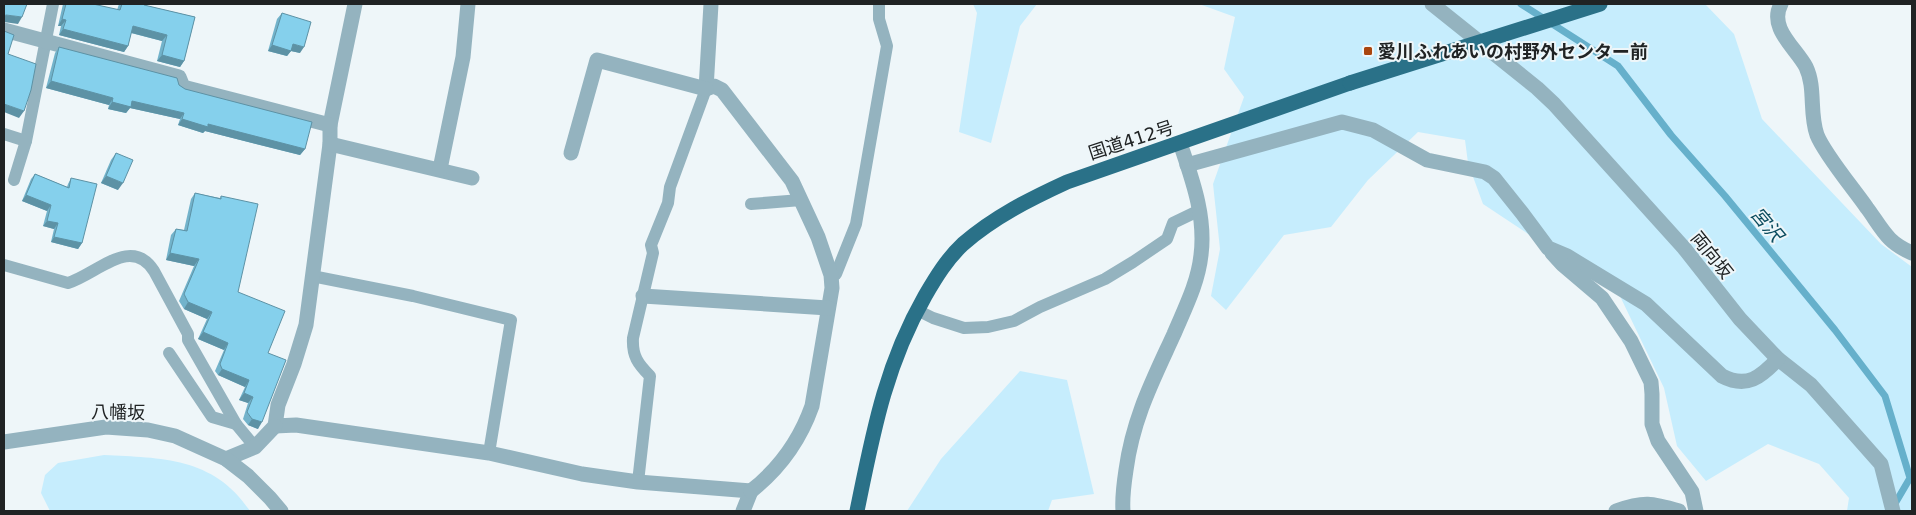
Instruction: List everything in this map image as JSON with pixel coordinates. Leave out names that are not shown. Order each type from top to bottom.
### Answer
[{"type":"highway","name":"国道412号","points":[[857,511],[876,419],[886,383],[899,348],[917,310],[939,272],[962,246],[1004,214],[1028,200],[1067,182],[1350,83],[1600,4]]},
{"type":"street","points":[[226,459],[255,447],[275,426],[278,405],[294,364],[306,325],[330,144],[330,125],[354,4]]},
{"type":"street","points":[[440,169],[463,57],[468,4]]},
{"type":"street","points":[[706,89],[710,4]]},
{"type":"street","name":"両向坂","points":[[1432,4],[1538,88],[1554,104],[1684,248],[1740,319],[1778,359],[1811,385],[1881,464],[1892,511]]},
{"type":"street","points":[[1781,4],[1777,11],[1783,36],[1806,66],[1811,82],[1817,135],[1889,238],[1912,253]]},
{"type":"street","points":[[4,30],[179,77],[183,87],[330,125]]},
{"type":"street","points":[[571,153],[597,60],[706,89],[714,86],[722,90],[792,182],[801,200],[818,237],[831,276],[832,288],[812,406],[807,421],[786,456],[760,484],[750,491],[743,511]]},
{"type":"street","points":[[1187,165],[1342,122],[1373,130],[1427,160],[1485,172],[1494,178],[1562,264],[1602,298],[1631,341],[1650,382],[1652,424],[1658,441],[1692,492],[1696,511]]},
{"type":"street","points":[[1124,511],[1125,475],[1135,422],[1188,301],[1197,277],[1201,254],[1202,231],[1200,210],[1180,143]]},
{"type":"street","points":[[330,144],[472,178]]},
{"type":"street","points":[[1548,248],[1567,256],[1646,304],[1722,376],[1732,381],[1744,382],[1758,377],[1767,371],[1778,359]]},
{"type":"street","points":[[644,296],[828,308]]},
{"type":"street","points":[[275,426],[296,425],[488,453],[565,470],[638,482],[750,491]]},
{"type":"street","name":"八幡坂","points":[[4,442],[106,426],[148,430],[175,436],[226,459],[248,476],[281,511]]},
{"type":"street","points":[[1616,511],[1636,505],[1655,504],[1679,511]]},
{"type":"lane","points":[[14,180],[26,141],[53,4]]},
{"type":"lane","points":[[831,276],[836,274],[856,224],[887,46],[879,19],[879,4]]},
{"type":"lane","points":[[638,482],[650,376],[636,362],[633,343],[653,253],[652,245],[668,203],[670,187],[706,89]]},
{"type":"lane","points":[[4,134],[26,141]]},
{"type":"lane","points":[[751,204],[801,200]]},
{"type":"lane","points":[[917,310],[933,318],[964,328],[988,327],[1014,321],[1040,307],[1105,279],[1167,239],[1172,223],[1200,210]]},
{"type":"lane","points":[[4,265],[68,282],[124,256],[140,256],[150,264],[188,334],[188,340],[236,424],[255,447]]},
{"type":"lane","points":[[312,276],[413,296],[511,320],[488,453]]},
{"type":"lane","points":[[169,353],[212,417],[236,424]]},
{"type":"shaded area","points":[[973,4],[1037,4],[1020,26],[991,143],[959,132],[977,13]]},
{"type":"shaded area","points":[[1199,4],[1705,4],[1734,34],[1762,119],[1881,244],[1912,267],[1912,511],[1847,511],[1849,498],[1819,464],[1768,444],[1706,481],[1677,446],[1664,388],[1619,294],[1483,204],[1468,163],[1465,140],[1418,132],[1368,180],[1331,227],[1284,235],[1226,310],[1211,296],[1220,249],[1213,184],[1244,97],[1224,69],[1235,17]]},
{"type":"shaded area","points":[[1020,371],[1067,380],[1094,494],[1052,500],[1048,511],[907,511],[941,459]]},
{"type":"shaded area","points":[[104,455],[166,460],[203,470],[220,480],[236,493],[250,511],[50,511],[41,493],[45,475],[58,463]]},
{"type":"building","points":[[4,4],[27,4],[22,17],[4,16]]},
{"type":"building","points":[[66,4],[93,4],[120,10],[122,4],[145,4],[195,17],[184,61],[162,55],[167,35],[133,26],[128,46],[63,29],[66,20],[62,19]]},
{"type":"building","points":[[282,13],[311,22],[304,47],[293,44],[291,51],[272,45]]},
{"type":"building","points":[[4,31],[14,35],[8,54],[36,64],[31,90],[24,111],[4,104]]},
{"type":"building","points":[[59,47],[177,78],[179,85],[185,89],[312,122],[305,149],[208,124],[208,127],[182,119],[184,113],[132,101],[131,107],[112,102],[113,98],[51,81]]},
{"type":"building","points":[[116,153],[133,160],[123,183],[106,176]]},
{"type":"building","points":[[35,174],[69,188],[71,178],[97,184],[82,243],[54,237],[58,223],[47,221],[51,205],[26,195]]},
{"type":"building","points":[[195,193],[221,199],[221,196],[258,204],[238,292],[285,311],[268,353],[286,360],[262,422],[252,419],[247,412],[253,397],[244,393],[249,380],[222,369],[220,364],[228,343],[203,332],[212,312],[188,302],[184,294],[199,259],[170,253],[176,229],[187,231]]},
{"type":"waterway","name":"宮沢","points":[[1521,4],[1618,66],[1671,135],[1725,196],[1835,330],[1885,396],[1910,478],[1893,507]]},
{"type":"place","name":"愛川ふれあいの村野外センター前","points":[[1368,51]]}]
